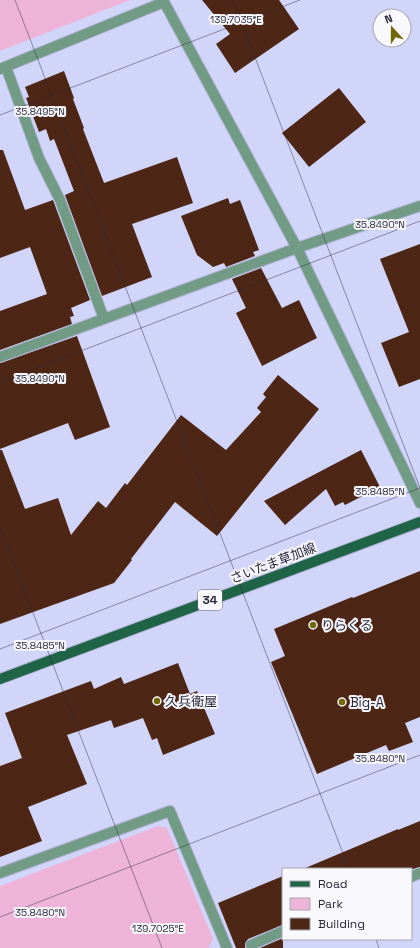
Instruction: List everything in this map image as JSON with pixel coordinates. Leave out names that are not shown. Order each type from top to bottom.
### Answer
[{"type":"main road","name":"さいたま草加線","points":[[0,679],[420,522]]},
{"type":"street","points":[[104,319],[60,200],[39,158],[3,68],[163,1],[297,248],[420,503]]},
{"type":"street","points":[[0,357],[297,248],[420,206]]},
{"type":"street","points":[[0,873],[170,810],[227,948]]},
{"type":"street","points":[[248,947],[282,931]]},
{"type":"green space","points":[[0,0],[130,0],[0,51]]},
{"type":"green space","points":[[158,826],[167,828],[213,939],[208,948],[0,948],[0,886]]},
{"type":"building","points":[[202,0],[279,0],[299,29],[235,73],[216,44],[230,34]]},
{"type":"building","points":[[64,71],[84,128],[83,129],[104,183],[177,157],[193,203],[132,224],[152,277],[102,296],[65,195],[74,191],[54,139],[50,141],[46,129],[39,132],[26,98],[29,97],[25,87]]},
{"type":"building","points":[[339,88],[366,122],[309,167],[282,133]]},
{"type":"building","points":[[0,150],[3,150],[25,210],[53,200],[90,300],[71,308],[74,316],[70,317],[72,324],[0,350],[0,311],[47,294],[30,247],[0,258]]},
{"type":"building","points":[[228,198],[230,204],[240,200],[259,250],[253,252],[255,256],[226,267],[224,263],[213,267],[197,255],[181,216]]},
{"type":"building","points":[[420,244],[420,379],[399,387],[381,343],[409,332],[380,259]]},
{"type":"building","points":[[261,268],[282,308],[299,300],[317,338],[262,366],[236,313],[246,308],[232,279]]},
{"type":"building","points":[[77,336],[110,427],[75,440],[68,423],[0,449],[0,363]]},
{"type":"building","points":[[278,375],[319,409],[217,536],[175,502],[114,583],[0,624],[0,450],[2,450],[25,509],[58,498],[71,535],[98,501],[106,508],[125,483],[127,485],[181,415],[226,450],[261,412],[257,408],[266,397],[263,394]]},
{"type":"building","points":[[361,450],[380,487],[345,505],[343,502],[335,506],[326,489],[285,525],[264,501]]},
{"type":"building","name":"Big-A","points":[[420,571],[420,717],[405,723],[413,742],[389,751],[386,745],[317,774],[271,662],[285,656],[274,629]]},
{"type":"building","points":[[178,663],[190,694],[197,691],[215,734],[163,755],[157,738],[152,740],[143,718],[114,728],[111,720],[67,735],[87,784],[28,807],[42,841],[0,857],[0,766],[22,758],[5,713],[91,681],[94,689],[121,677],[124,684]]},
{"type":"building","points":[[420,821],[420,867],[413,869],[305,868],[398,829]]},
{"type":"building","points":[[282,876],[282,925],[248,939],[245,944],[245,948],[236,948],[218,903]]},
{"type":"building","points":[[282,938],[283,940],[283,948],[260,948]]},
{"type":"place","name":"りらくる","points":[[313,625]]},
{"type":"place","name":"久兵衛屋","points":[[157,701]]},
{"type":"place","name":"Big-A","points":[[342,702]]}]
